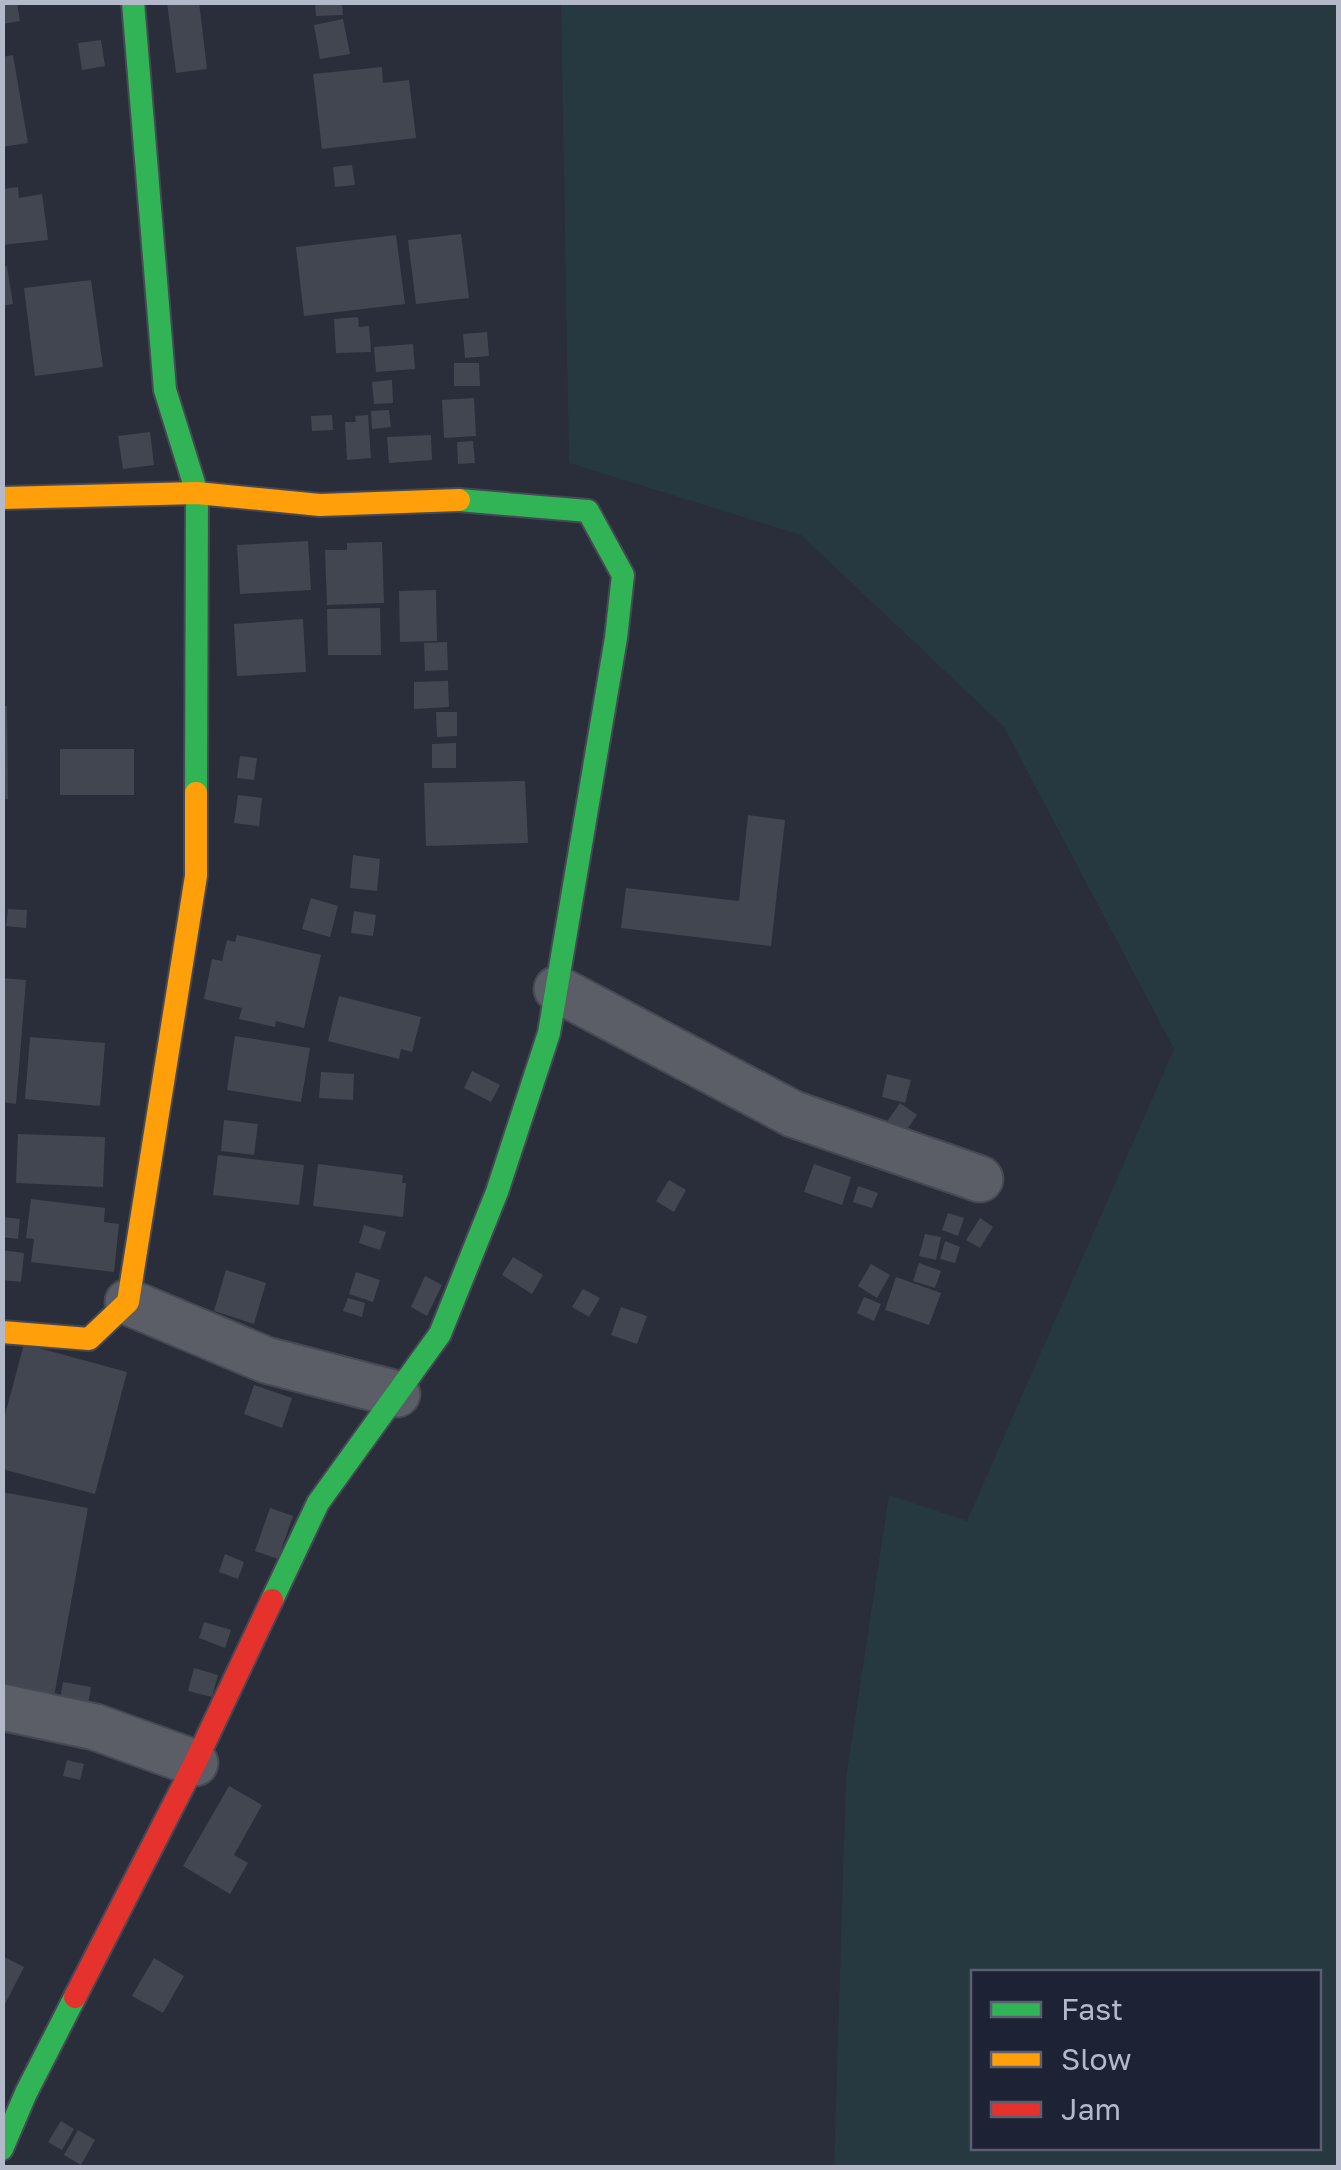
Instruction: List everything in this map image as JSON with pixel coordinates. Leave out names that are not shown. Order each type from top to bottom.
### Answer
[{"type":"street","points":[[2,1332],[90,1339],[128,1302],[196,876],[197,493],[165,390],[133,2]]},
{"type":"street","points":[[2,498],[197,493],[320,505],[450,498],[588,512],[623,575],[616,638],[549,1033],[490,1210],[440,1334],[318,1503],[195,1763],[26,2094],[2,2149]]},
{"type":"street","points":[[557,989],[793,1114],[980,1179]]},
{"type":"street","points":[[128,1302],[266,1360],[397,1394]]},
{"type":"street","points":[[2,1707],[95,1727],[195,1763]]},
{"type":"shaded area","points":[[561,3],[1338,3],[1338,2167],[834,2167],[846,1778],[889,1495],[967,1521],[1174,1049],[1004,727],[801,535],[569,463]]},
{"type":"building","points":[[2,2],[17,2],[20,21],[2,24]]},
{"type":"building","points":[[167,2],[199,2],[207,69],[176,73]]},
{"type":"building","points":[[315,2],[342,2],[343,15],[316,16]]},
{"type":"building","points":[[343,19],[350,54],[320,59],[314,25]]},
{"type":"building","points":[[101,40],[105,66],[82,70],[78,43]]},
{"type":"building","points":[[13,55],[28,143],[2,147],[2,57]]},
{"type":"building","points":[[382,67],[383,83],[409,80],[416,138],[322,149],[313,74]]},
{"type":"building","points":[[352,165],[355,185],[335,187],[333,167]]},
{"type":"building","points":[[18,187],[19,198],[42,194],[48,240],[2,245],[2,189]]},
{"type":"building","points":[[461,234],[469,298],[416,304],[408,240]]},
{"type":"building","points":[[396,235],[405,304],[304,316],[296,247]]},
{"type":"building","points":[[7,266],[13,304],[2,306],[2,267]]},
{"type":"building","points":[[91,280],[103,367],[35,376],[24,288]]},
{"type":"building","points":[[358,317],[359,327],[369,326],[371,352],[336,353],[334,319]]},
{"type":"building","points":[[487,332],[489,356],[465,358],[463,334]]},
{"type":"building","points":[[413,344],[415,369],[376,372],[374,347]]},
{"type":"building","points":[[454,363],[479,363],[480,386],[454,386]]},
{"type":"building","points":[[392,380],[393,403],[374,404],[372,382]]},
{"type":"building","points":[[474,398],[476,436],[444,438],[442,400]]},
{"type":"building","points":[[389,410],[391,427],[372,429],[371,411]]},
{"type":"building","points":[[332,415],[333,430],[312,431],[311,416]]},
{"type":"building","points":[[368,415],[371,458],[347,460],[345,422],[356,422],[355,416]]},
{"type":"building","points":[[150,432],[154,465],[123,469],[118,436]]},
{"type":"building","points":[[431,435],[432,460],[389,463],[387,437]]},
{"type":"building","points":[[473,441],[475,463],[458,464],[457,442]]},
{"type":"building","points":[[308,541],[311,590],[240,594],[237,545]]},
{"type":"building","points":[[382,542],[384,603],[327,605],[325,550],[347,550],[347,543]]},
{"type":"building","points":[[436,590],[437,641],[400,642],[399,591]]},
{"type":"building","points":[[380,608],[381,655],[328,655],[327,609]]},
{"type":"building","points":[[303,619],[306,672],[237,676],[234,624]]},
{"type":"building","points":[[447,642],[448,670],[425,671],[424,643]]},
{"type":"building","points":[[448,681],[449,707],[414,709],[414,682]]},
{"type":"building","points":[[2,706],[7,706],[8,799],[2,799]]},
{"type":"building","points":[[436,712],[457,712],[457,736],[437,737]]},
{"type":"building","points":[[456,743],[456,768],[432,768],[432,744]]},
{"type":"building","points":[[60,749],[134,749],[134,795],[60,795]]},
{"type":"building","points":[[240,756],[257,758],[254,780],[237,778]]},
{"type":"building","points":[[525,781],[528,843],[426,846],[424,783]]},
{"type":"building","points":[[238,795],[262,798],[259,826],[234,823]]},
{"type":"building","points":[[748,815],[785,820],[771,946],[621,928],[626,888],[739,901]]},
{"type":"building","points":[[353,855],[380,859],[377,891],[350,888]]},
{"type":"building","points":[[311,898],[338,906],[330,937],[302,929]]},
{"type":"building","points":[[8,909],[27,910],[26,928],[6,926]]},
{"type":"building","points":[[354,911],[376,915],[373,936],[351,933]]},
{"type":"building","points":[[237,935],[321,955],[304,1028],[276,1021],[275,1027],[239,1019],[242,1008],[204,999],[212,959],[222,961],[227,940],[235,942]]},
{"type":"building","points":[[2,978],[26,980],[16,1104],[2,1102]]},
{"type":"building","points":[[339,996],[421,1017],[412,1052],[401,1049],[399,1059],[328,1041]]},
{"type":"building","points":[[235,1036],[310,1048],[301,1102],[227,1090]]},
{"type":"building","points":[[30,1037],[105,1043],[100,1106],[25,1099]]},
{"type":"building","points":[[472,1071],[500,1085],[491,1102],[464,1088]]},
{"type":"building","points":[[321,1072],[354,1074],[353,1100],[319,1098]]},
{"type":"building","points":[[887,1074],[911,1080],[905,1103],[882,1097]]},
{"type":"building","points":[[900,1103],[917,1115],[898,1142],[881,1130]]},
{"type":"building","points":[[224,1120],[258,1124],[254,1155],[221,1151]]},
{"type":"building","points":[[18,1134],[105,1137],[103,1187],[16,1183]]},
{"type":"building","points":[[218,1155],[304,1165],[299,1205],[213,1195]]},
{"type":"building","points":[[318,1164],[403,1175],[403,1217],[313,1206]]},
{"type":"building","points":[[814,1164],[851,1177],[842,1205],[804,1192]]},
{"type":"building","points":[[669,1180],[686,1190],[674,1212],[656,1201]]},
{"type":"building","points":[[858,1186],[878,1193],[872,1208],[853,1202]]},
{"type":"building","points":[[31,1199],[105,1208],[104,1222],[119,1224],[114,1272],[31,1262],[34,1239],[26,1238]]},
{"type":"building","points":[[948,1213],[964,1218],[958,1236],[942,1230]]},
{"type":"building","points":[[3,1217],[20,1219],[18,1239],[2,1237]]},
{"type":"building","points":[[980,1218],[993,1227],[980,1248],[966,1240]]},
{"type":"building","points":[[364,1225],[386,1232],[380,1250],[359,1243]]},
{"type":"building","points":[[925,1234],[941,1237],[936,1260],[919,1256]]},
{"type":"building","points":[[945,1241],[960,1247],[955,1263],[940,1259]]},
{"type":"building","points":[[2,1250],[24,1253],[21,1282],[2,1280]]},
{"type":"building","points":[[513,1257],[543,1275],[532,1294],[502,1275]]},
{"type":"building","points":[[919,1263],[941,1271],[935,1288],[913,1281]]},
{"type":"building","points":[[871,1264],[890,1275],[877,1298],[858,1286]]},
{"type":"building","points":[[226,1270],[266,1283],[254,1324],[214,1311]]},
{"type":"building","points":[[356,1272],[380,1280],[373,1302],[349,1294]]},
{"type":"building","points":[[425,1276],[442,1285],[427,1316],[411,1307]]},
{"type":"building","points":[[896,1277],[941,1293],[929,1325],[885,1310]]},
{"type":"building","points":[[583,1289],[600,1298],[589,1317],[572,1307]]},
{"type":"building","points":[[864,1297],[881,1304],[874,1321],[857,1313]]},
{"type":"building","points":[[348,1298],[365,1303],[362,1317],[343,1311]]},
{"type":"building","points":[[621,1307],[647,1316],[637,1344],[611,1335]]},
{"type":"building","points":[[24,1344],[127,1372],[95,1494],[2,1469],[2,1426]]},
{"type":"building","points":[[254,1385],[292,1398],[282,1428],[244,1414]]},
{"type":"building","points":[[2,1492],[88,1508],[54,1697],[2,1687]]},
{"type":"building","points":[[270,1508],[293,1516],[278,1559],[255,1551]]},
{"type":"building","points":[[225,1554],[244,1562],[238,1579],[219,1572]]},
{"type":"building","points":[[204,1622],[231,1630],[225,1648],[199,1638]]},
{"type":"building","points":[[194,1668],[218,1675],[212,1697],[188,1691]]},
{"type":"building","points":[[63,1682],[91,1687],[87,1710],[59,1705]]},
{"type":"building","points":[[67,1760],[84,1764],[80,1780],[63,1776]]},
{"type":"building","points":[[229,1786],[262,1805],[234,1855],[248,1863],[230,1894],[183,1866]]},
{"type":"building","points":[[2,1956],[24,1967],[2,2010]]},
{"type":"building","points":[[154,1958],[184,1976],[163,2013],[132,1996]]},
{"type":"building","points":[[61,2121],[74,2129],[62,2150],[48,2142]]},
{"type":"building","points":[[78,2130],[95,2140],[81,2165],[64,2155]]},
{"type":"traffic: fast","points":[[133,2],[165,390],[197,493],[196,793]]},
{"type":"traffic: fast","points":[[272,1600],[318,1503],[440,1334],[497,1192],[549,1033],[616,638],[623,575],[588,511],[459,500]]},
{"type":"traffic: fast","points":[[2,2149],[75,1997]]},
{"type":"traffic: slow","points":[[2,498],[197,493],[320,505],[459,500]]},
{"type":"traffic: slow","points":[[2,1332],[89,1339],[128,1302],[196,876],[196,793]]},
{"type":"traffic: jam","points":[[75,1997],[195,1763],[272,1600]]}]
